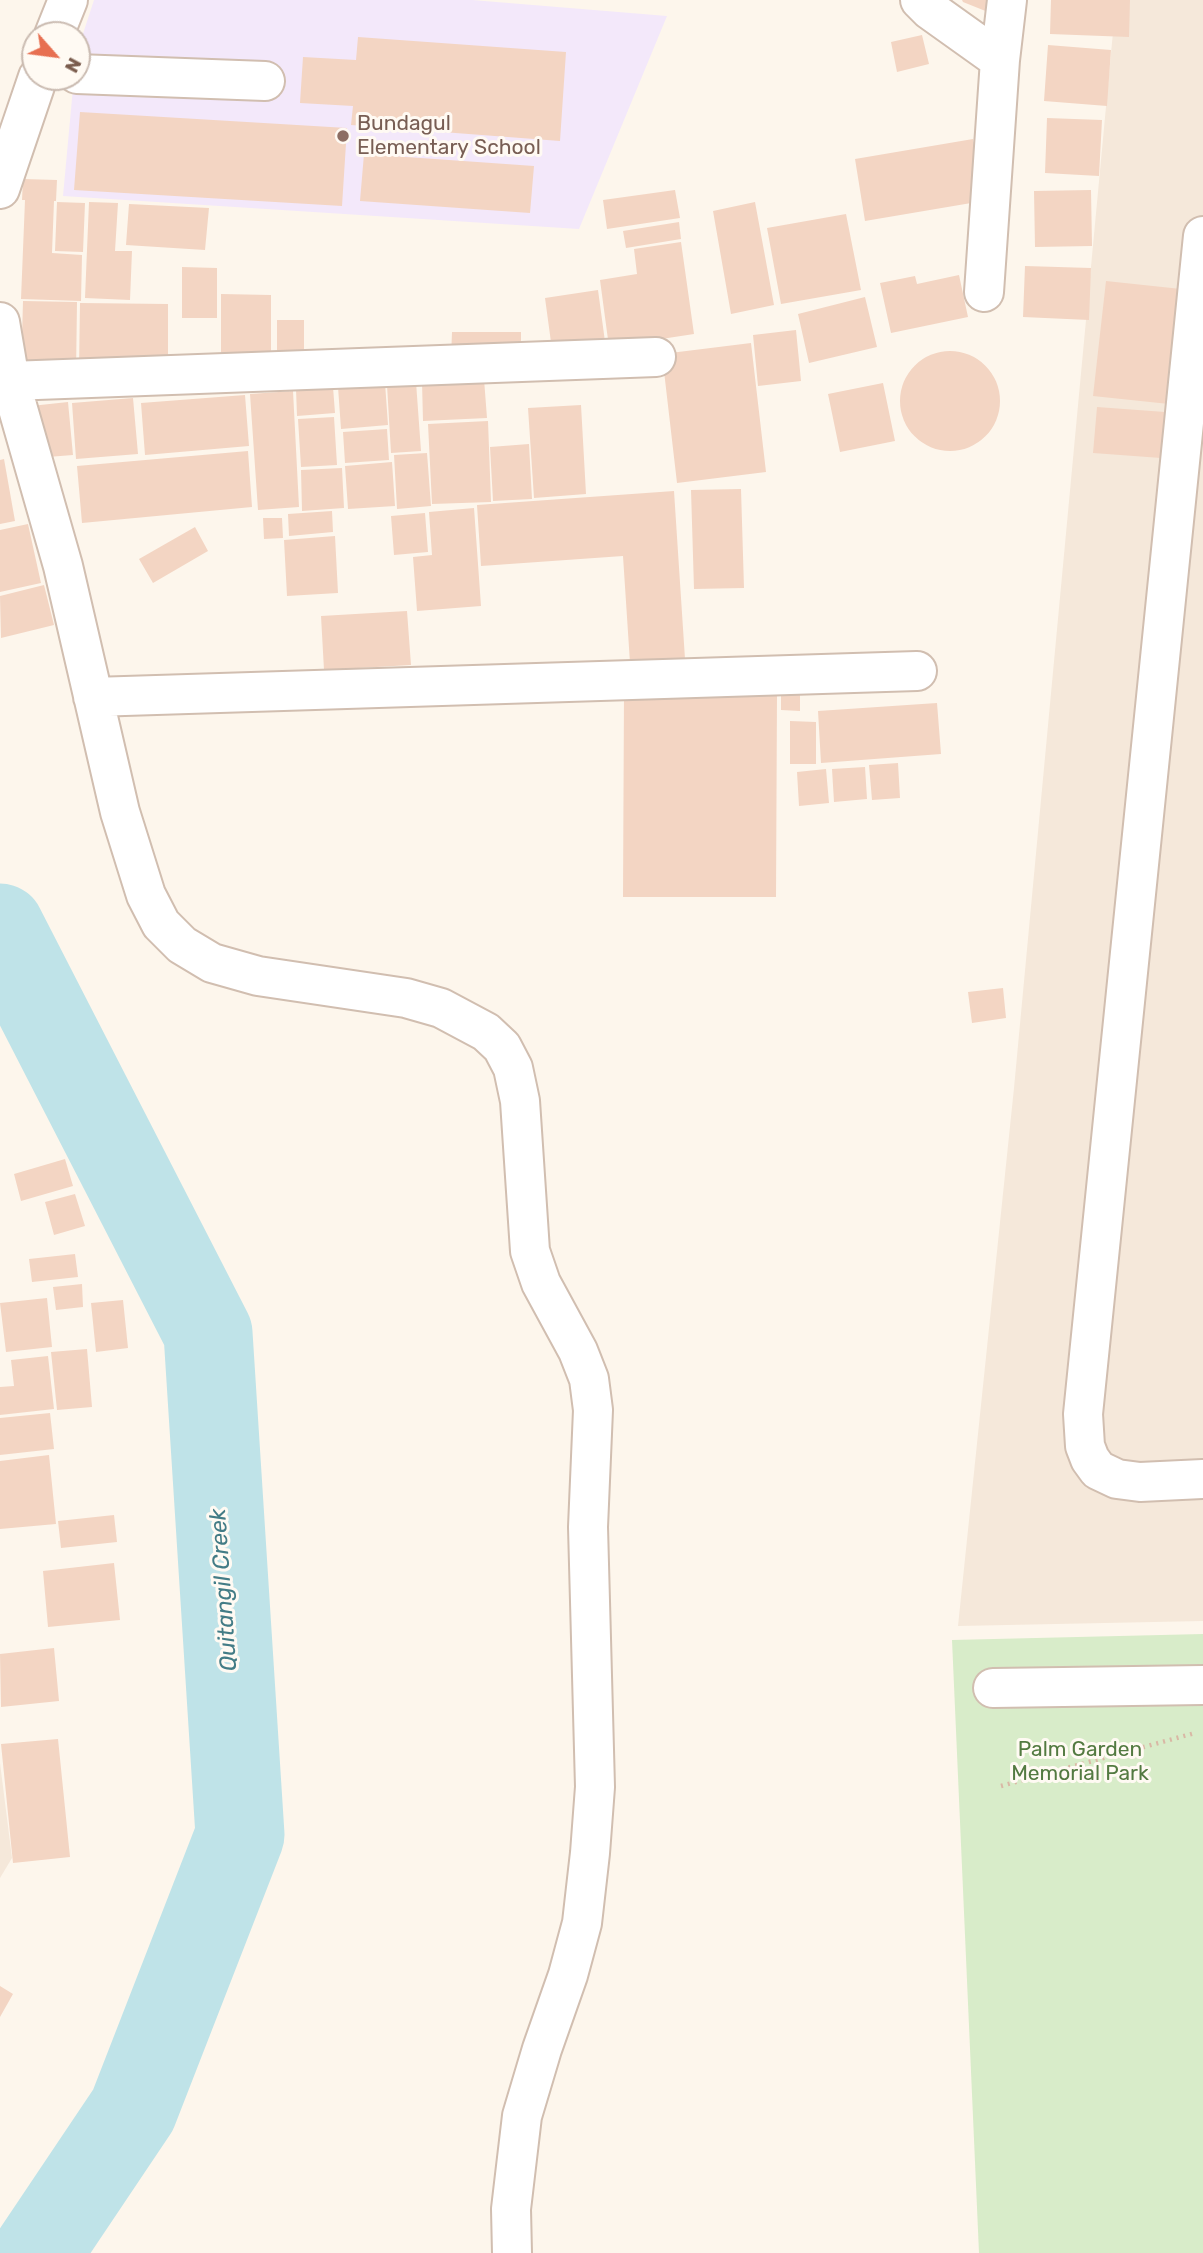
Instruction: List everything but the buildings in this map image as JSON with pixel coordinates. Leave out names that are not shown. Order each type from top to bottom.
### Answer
[{"type":"street","points":[[60,21],[68,0]]},
{"type":"street","points":[[920,0],[1000,60]]},
{"type":"street","points":[[984,292],[1000,60],[1007,0]]},
{"type":"street","points":[[91,75],[265,81]]},
{"type":"street","points":[[0,189],[33,91]]},
{"type":"street","points":[[1202,244],[1191,468],[1083,1415],[1085,1446],[1098,1470],[1117,1479],[1140,1482],[1203,1479]]},
{"type":"street","points":[[0,322],[10,381],[63,566],[120,812],[146,895],[161,924],[181,945],[212,963],[258,976],[405,998],[441,1008],[486,1032],[502,1047],[513,1068],[520,1101],[530,1251],[541,1283],[582,1360],[589,1379],[593,1410],[588,1527],[595,1787],[582,1923],[522,2116],[511,2209],[512,2253]]},
{"type":"street","points":[[10,381],[656,357]]},
{"type":"street","points":[[93,698],[917,671]]},
{"type":"street","points":[[993,1688],[1203,1685]]},
{"type":"path","points":[[1002,1786],[1203,1731]]},
{"type":"shaded area","name":"Bundagul Elementary School","points":[[94,0],[472,0],[667,16],[579,229],[63,196],[73,91],[91,91],[91,21],[87,21]]},
{"type":"shaded area","points":[[1116,0],[1203,0],[1203,1621],[958,1626],[1014,1088]]},
{"type":"shaded area","points":[[0,1763],[12,1858],[0,1878]]},
{"type":"green space","name":"Palm Garden Memorial Park","points":[[1203,1634],[1203,2253],[979,2253],[952,1640]]},
{"type":"waterway","name":"Quitangil Creek","points":[[0,928],[208,1333],[240,1835],[133,2110],[37,2253]]},
{"type":"place","name":"Bundagul Elementary School","points":[[343,136]]}]
